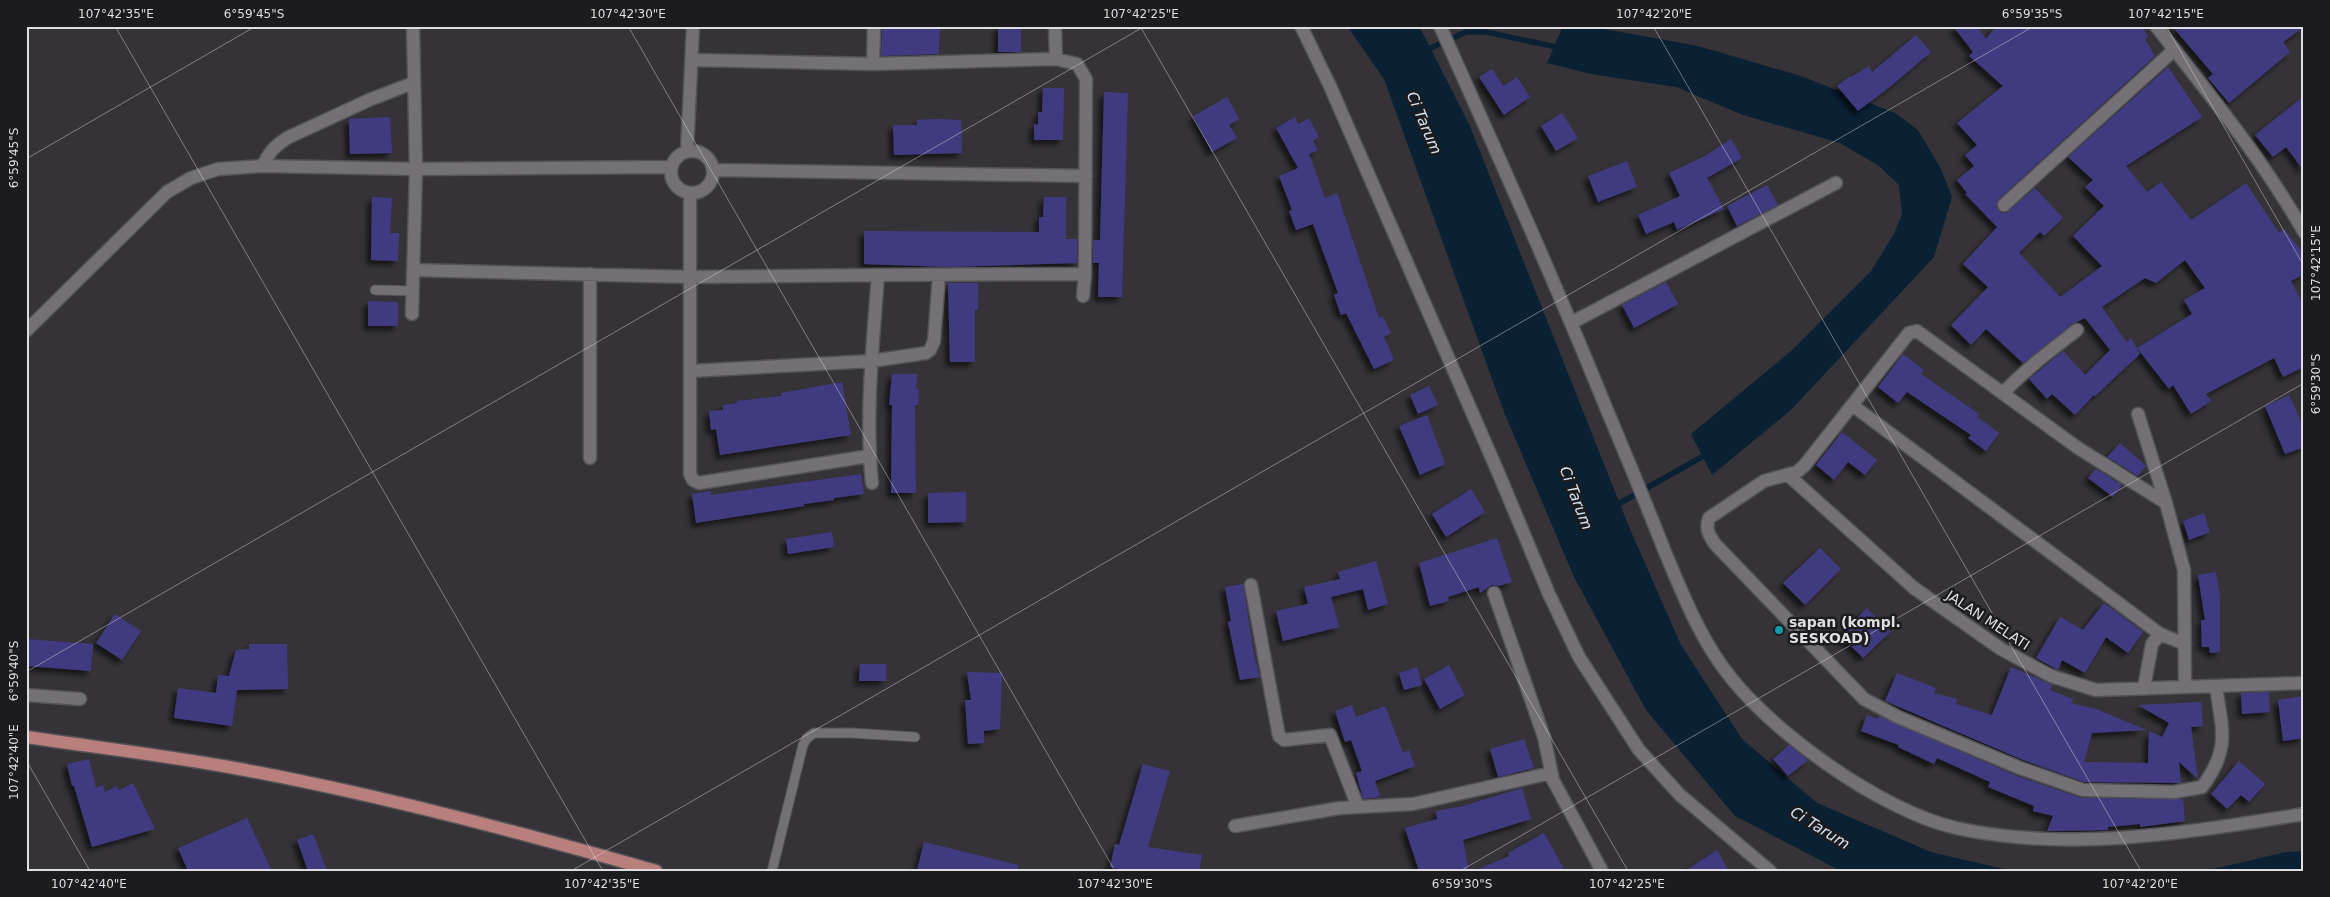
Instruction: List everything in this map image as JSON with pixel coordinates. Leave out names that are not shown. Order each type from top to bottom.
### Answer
[{"type":"main road","points":[[26,737],[229,767],[362,794],[497,826],[656,871]]},
{"type":"street","points":[[412,314],[416,169],[413,26]]},
{"type":"street","points":[[687,152],[693,60],[693,26]]},
{"type":"street","points":[[873,64],[874,26]]},
{"type":"street","points":[[1055,26],[1056,59]]},
{"type":"street","points":[[1301,26],[1330,86],[1498,472],[1548,594],[1579,657],[1639,750],[1680,795],[1770,871]]},
{"type":"street","points":[[2156,26],[2255,154],[2283,195],[2304,232]]},
{"type":"street","points":[[1441,28],[1571,322],[1694,621],[1723,668],[1777,728],[1853,781],[1893,805],[1953,827],[2020,838],[2113,838],[2222,827],[2304,814]]},
{"type":"street","points":[[2004,205],[2174,50]]},
{"type":"street","points":[[693,60],[873,64],[1056,59],[1077,64],[1086,79],[1085,274],[1083,296]]},
{"type":"street","points":[[263,166],[271,151],[287,138],[369,100],[413,84]]},
{"type":"street","points":[[687,152],[700,152],[706,157],[713,170],[710,184],[704,190],[690,194],[677,188],[670,175],[671,167],[679,155],[687,152]]},
{"type":"street","points":[[26,331],[167,192],[191,178],[218,169],[263,166],[416,169],[671,167]]},
{"type":"street","points":[[713,170],[1086,176]]},
{"type":"street","points":[[1571,322],[1836,183]]},
{"type":"street","points":[[690,194],[690,474],[693,480],[699,483],[869,456]]},
{"type":"street","points":[[413,270],[690,277],[1085,274]]},
{"type":"street","points":[[590,274],[590,458]]},
{"type":"street","points":[[872,483],[869,456],[872,361],[878,275]]},
{"type":"street","points":[[690,372],[872,361],[926,353],[930,350],[934,341],[939,276]]},
{"type":"street","points":[[2003,394],[2024,371],[2077,330]]},
{"type":"street","points":[[2166,503],[2078,448],[1917,331],[1909,333],[1804,466],[1788,475],[1764,481],[1709,518],[1708,532],[1721,550],[1864,699],[1898,717],[2020,768],[2083,790],[2174,792],[2202,787],[2214,770],[2223,742],[2216,686]]},
{"type":"street","points":[[1852,405],[2160,634],[2185,644]]},
{"type":"street","points":[[2138,414],[2166,503],[2184,570],[2185,687]]},
{"type":"street","name":"JALAN MELATI","points":[[1788,475],[1914,588],[2001,649],[2051,676],[2096,690],[2304,683]]},
{"type":"street","points":[[1251,584],[1279,736],[1284,740],[1330,735],[1358,807]]},
{"type":"street","points":[[1494,593],[1544,737],[1551,773],[1558,790],[1602,871]]},
{"type":"street","points":[[2144,688],[2152,644],[2160,634]]},
{"type":"street","points":[[26,695],[80,699]]},
{"type":"street","points":[[1236,826],[1340,808],[1413,804],[1551,773]]},
{"type":"lane","points":[[375,290],[412,291]]},
{"type":"lane","points":[[772,871],[807,738],[814,734],[852,733],[915,737]]},
{"type":"water","name":"Ci Tarum","points":[[1347,26],[1419,26],[1469,124],[1629,527],[1681,645],[1742,739],[1817,803],[1931,852],[2012,871],[1841,871],[1735,816],[1646,710],[1574,577],[1504,412],[1384,79]]},
{"type":"water","points":[[1563,26],[1587,26],[1698,46],[1801,76],[1895,113],[1918,130],[1941,169],[1952,197],[1934,257],[1791,410],[1712,475],[1691,434],[1791,351],[1871,271],[1894,234],[1902,214],[1899,185],[1879,166],[1840,143],[1743,115],[1676,87],[1591,74],[1547,63]]},
{"type":"water","points":[[2304,851],[2304,871],[2205,871],[2286,852]]},
{"type":"building","points":[[882,26],[940,26],[939,54],[881,56]]},
{"type":"building","points":[[998,26],[1021,26],[1021,52],[998,52]]},
{"type":"building","points":[[1953,26],[1977,26],[1986,39],[1996,26],[2142,26],[2148,37],[2145,39],[2155,56],[1999,199],[1996,207],[2001,213],[2006,213],[2035,188],[2063,218],[2044,236],[2040,232],[2019,253],[2060,297],[2102,266],[2073,236],[2104,206],[2085,187],[2093,180],[2068,157],[2168,67],[2202,117],[2126,166],[2147,192],[2161,182],[2191,220],[2246,183],[2279,233],[2284,229],[2304,254],[2304,274],[2291,281],[2304,307],[2304,367],[2283,377],[2274,358],[2206,394],[2211,401],[2191,414],[2173,385],[2169,389],[2137,348],[2192,314],[2184,300],[2205,288],[2185,260],[2156,283],[2145,278],[2102,307],[2127,343],[2131,338],[2140,354],[2094,395],[2075,415],[2052,394],[2047,399],[2029,379],[2063,351],[2085,375],[2110,350],[2085,318],[2072,324],[2023,363],[1986,329],[1971,345],[1951,325],[1988,287],[1963,264],[1997,227],[1965,194],[1967,193],[1957,180],[1974,166],[1965,155],[1977,145],[1957,123],[2003,86],[1969,56],[1973,52]]},
{"type":"building","points":[[2172,26],[2304,27],[2283,42],[2290,52],[2229,103],[2208,78],[2213,74]]},
{"type":"building","points":[[1916,35],[1931,52],[1858,111],[1837,86],[1850,76],[1869,66],[1872,72]]},
{"type":"building","points":[[1492,69],[1503,86],[1517,77],[1530,97],[1504,115],[1479,77]]},
{"type":"building","points":[[1043,88],[1064,88],[1063,140],[1034,140],[1034,124],[1038,125],[1038,112],[1042,112]]},
{"type":"building","points":[[1104,92],[1128,93],[1122,297],[1098,297],[1099,263],[1093,263],[1093,240],[1100,240]]},
{"type":"building","points":[[2304,96],[2304,171],[2286,147],[2273,157],[2255,135]]},
{"type":"building","points":[[1227,97],[1239,119],[1229,125],[1237,138],[1212,152],[1193,116]]},
{"type":"building","points":[[1562,113],[1578,138],[1556,151],[1541,126]]},
{"type":"building","points":[[390,117],[392,153],[350,154],[349,119]]},
{"type":"building","points":[[1295,117],[1298,124],[1309,118],[1319,137],[1313,141],[1318,150],[1309,154],[1325,198],[1337,193],[1379,318],[1383,317],[1391,333],[1384,337],[1394,360],[1374,369],[1346,313],[1341,315],[1334,295],[1338,293],[1313,224],[1296,230],[1289,211],[1292,210],[1279,176],[1298,168],[1276,128]]},
{"type":"building","points":[[917,120],[961,120],[962,153],[894,155],[893,125],[917,125]]},
{"type":"building","points":[[1731,139],[1742,158],[1707,178],[1724,209],[1677,230],[1674,222],[1646,234],[1638,215],[1680,196],[1669,173],[1705,156]]},
{"type":"building","points":[[1627,161],[1637,187],[1598,202],[1588,176]]},
{"type":"building","points":[[1767,185],[1778,205],[1737,226],[1727,206]]},
{"type":"building","points":[[372,197],[392,198],[390,233],[399,233],[398,261],[371,260]]},
{"type":"building","points":[[1044,197],[1066,197],[1066,239],[1077,239],[1077,263],[948,267],[864,264],[864,231],[1039,232],[1039,217],[1043,217]]},
{"type":"building","points":[[1666,282],[1678,304],[1634,328],[1622,305]]},
{"type":"building","points":[[948,283],[978,283],[978,310],[975,310],[975,362],[950,362]]},
{"type":"building","points":[[368,301],[398,302],[398,326],[368,326]]},
{"type":"building","points":[[1903,354],[1924,370],[1921,374],[1979,414],[1977,417],[1999,433],[1986,451],[1968,438],[1971,435],[1907,392],[1898,403],[1878,387]]},
{"type":"building","points":[[892,374],[917,374],[916,389],[919,389],[918,405],[915,405],[916,493],[891,493],[892,405],[889,405]]},
{"type":"building","points":[[842,382],[851,435],[720,455],[716,429],[711,430],[709,411],[723,410],[723,405],[737,403],[737,401],[781,396],[781,393]]},
{"type":"building","points":[[1429,386],[1438,405],[1418,414],[1410,395]]},
{"type":"building","points":[[2289,395],[2304,428],[2304,447],[2285,454],[2265,406]]},
{"type":"building","points":[[1427,415],[1445,464],[1420,475],[1399,426]]},
{"type":"building","points":[[1842,432],[1877,460],[1865,475],[1848,462],[1834,480],[1816,465]]},
{"type":"building","points":[[2120,443],[2146,466],[2138,476],[2107,457]]},
{"type":"building","points":[[2096,469],[2122,485],[2113,497],[2088,478]]},
{"type":"building","points":[[861,474],[864,494],[804,504],[804,506],[696,523],[692,494],[711,491],[711,495]]},
{"type":"building","points":[[1471,489],[1485,512],[1446,537],[1432,514]]},
{"type":"building","points":[[966,492],[966,522],[928,523],[928,493]]},
{"type":"building","points":[[2204,513],[2210,532],[2189,540],[2183,521]]},
{"type":"building","points":[[832,532],[834,547],[788,554],[786,539]]},
{"type":"building","points":[[1497,538],[1512,582],[1499,586],[1492,585],[1480,593],[1479,587],[1448,597],[1449,601],[1430,606],[1419,563]]},
{"type":"building","points":[[1820,548],[1841,569],[1805,605],[1783,583]]},
{"type":"building","points":[[1376,561],[1388,604],[1368,610],[1363,589],[1331,597],[1339,627],[1283,641],[1276,611],[1308,604],[1304,587],[1340,579],[1338,572]]},
{"type":"building","points":[[2216,572],[2220,596],[2220,652],[2210,653],[2209,647],[2202,647],[2201,620],[2205,620],[2198,575]]},
{"type":"building","points":[[1243,584],[1254,655],[1260,677],[1240,680],[1228,622],[1231,621],[1225,587]]},
{"type":"building","points":[[2104,603],[2143,632],[2128,653],[2106,637],[2085,673],[2062,660],[2058,670],[2036,658],[2060,617],[2083,630]]},
{"type":"building","points":[[1867,608],[1890,632],[1863,658],[1840,635]]},
{"type":"building","points":[[115,614],[141,631],[122,660],[96,643]]},
{"type":"building","points":[[26,639],[93,644],[91,671],[26,666]]},
{"type":"building","points":[[249,644],[287,644],[288,689],[237,690],[232,726],[174,718],[178,688],[216,693],[218,675],[229,676],[236,650],[249,649]]},
{"type":"building","points":[[860,664],[886,664],[886,681],[859,681]]},
{"type":"building","points":[[1449,665],[1465,695],[1440,709],[1424,679]]},
{"type":"building","points":[[1417,667],[1422,685],[1404,690],[1399,673]]},
{"type":"building","points":[[2011,667],[2052,685],[2050,690],[2073,699],[2071,703],[2096,709],[2147,730],[2092,733],[2084,762],[2148,763],[2149,731],[2162,737],[2169,723],[2138,705],[2201,702],[2203,726],[2191,727],[2198,779],[2179,762],[2181,783],[2084,782],[2023,760],[1885,701],[1897,673],[1936,688],[1934,693],[1957,699],[1956,704],[1992,715]]},
{"type":"building","points":[[967,672],[1002,673],[1000,729],[984,731],[984,743],[968,744],[965,700],[971,700]]},
{"type":"building","points":[[2269,692],[2270,712],[2242,714],[2241,693]]},
{"type":"building","points":[[2304,696],[2304,738],[2283,741],[2278,700]]},
{"type":"building","points":[[1352,705],[1356,717],[1385,706],[1403,753],[1409,750],[1415,766],[1375,781],[1380,796],[1374,798],[1363,799],[1356,773],[1362,771],[1351,740],[1345,742],[1335,711]]},
{"type":"building","points":[[1867,715],[1878,719],[1879,716],[2017,776],[2081,798],[2183,799],[2185,821],[2140,827],[2140,824],[2108,827],[2108,830],[2047,831],[2053,816],[2033,811],[2034,806],[1988,787],[1990,782],[1937,758],[1934,764],[1898,747],[1899,745],[1861,731]]},
{"type":"building","points":[[1524,739],[1534,768],[1498,777],[1490,749]]},
{"type":"building","points":[[1789,745],[1808,760],[1788,776],[1773,759]]},
{"type":"building","points":[[89,759],[96,788],[103,785],[105,792],[117,786],[119,790],[133,783],[155,829],[92,847],[74,786],[72,786],[67,764]]},
{"type":"building","points":[[2239,761],[2265,784],[2249,802],[2241,795],[2227,809],[2211,794]]},
{"type":"building","points":[[1143,764],[1170,771],[1148,847],[1202,855],[1199,871],[1128,871],[1110,867],[1115,844],[1119,845]]},
{"type":"building","points":[[1522,788],[1531,819],[1463,840],[1469,871],[1419,871],[1405,828],[1437,819],[1436,811],[1463,806]]},
{"type":"building","points":[[247,818],[272,871],[188,871],[178,848]]},
{"type":"building","points":[[1544,833],[1565,871],[1474,871],[1509,856],[1508,853]]},
{"type":"building","points":[[313,834],[327,871],[308,871],[297,840]]},
{"type":"building","points":[[924,842],[1018,865],[1018,871],[917,871]]},
{"type":"building","points":[[1717,850],[1729,871],[1685,871]]},
{"type":"waterway","points":[[1424,51],[1466,32],[1486,32],[1561,48]]},
{"type":"waterway","points":[[1613,507],[1707,454]]},
{"type":"place","name":"sapan (kompl. SESKOAD)","points":[[1779,630]]}]
